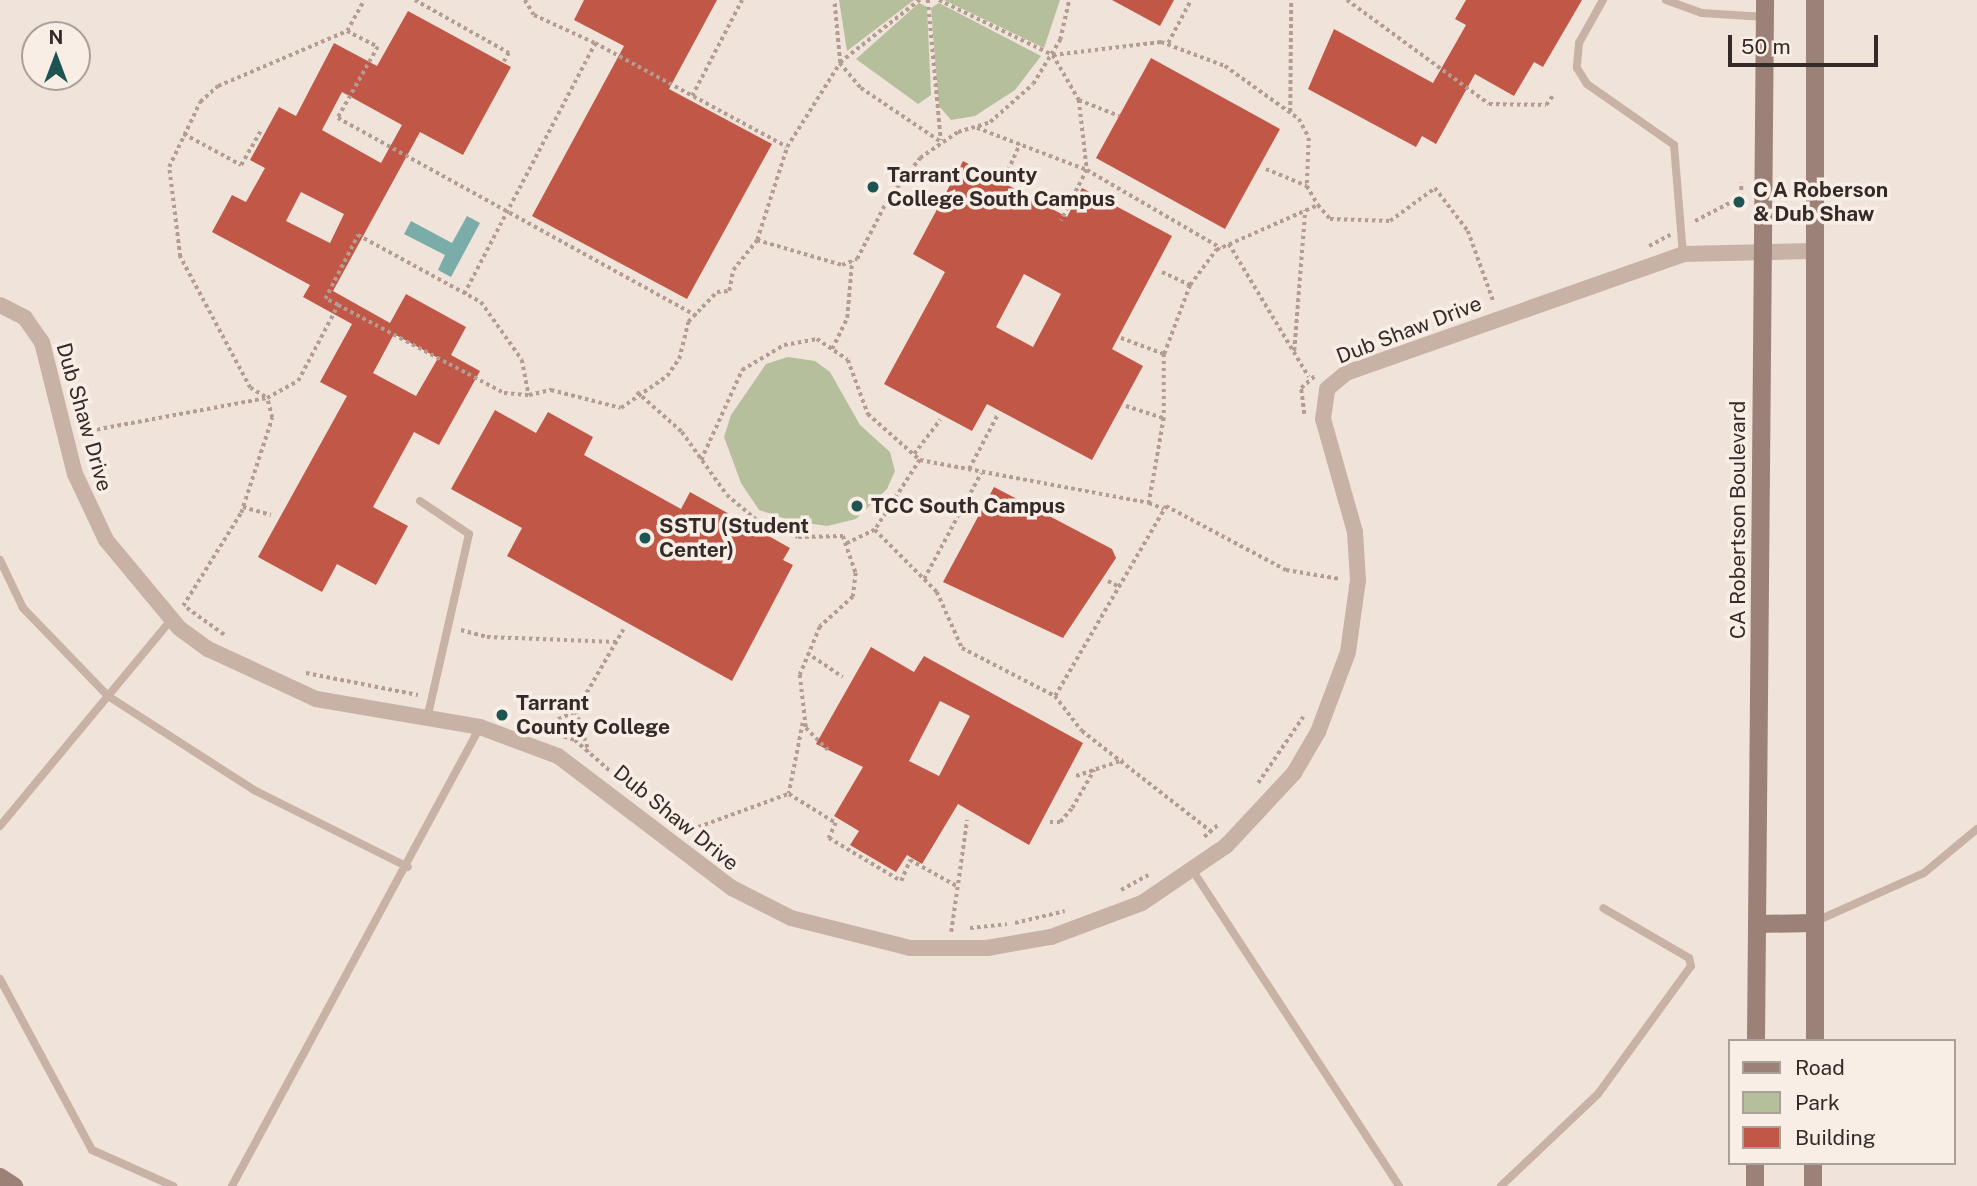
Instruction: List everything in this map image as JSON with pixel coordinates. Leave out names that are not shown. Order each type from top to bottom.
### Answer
[{"type":"street","points":[[1815,0],[1815,1039]]},
{"type":"street","name":"CA Robertson Boulevard","points":[[1756,1039],[1765,9]]},
{"type":"street","name":"Dub Shaw Drive","points":[[0,305],[25,318],[41,342],[75,474],[106,540],[172,620],[220,657],[281,687],[430,707],[558,756],[623,800],[732,888],[791,918],[848,937],[950,948],[1051,937],[1099,922],[1193,871],[1226,846],[1294,773],[1318,732],[1348,653],[1358,580],[1355,532],[1323,419],[1324,381],[1683,254],[1762,249],[1814,251]]},
{"type":"street","points":[[1758,924],[1814,923]]},
{"type":"street","points":[[1755,1165],[1755,1186]]},
{"type":"street","points":[[1813,1165],[1813,1186]]},
{"type":"street","points":[[0,1177],[14,1186]]},
{"type":"lane","points":[[1603,0],[1579,43],[1577,68],[1587,84],[1674,145],[1683,254]]},
{"type":"lane","points":[[1666,0],[1702,13],[1765,9]]},
{"type":"lane","points":[[420,501],[469,534],[430,707]]},
{"type":"lane","points":[[0,560],[23,608],[108,696],[254,790],[408,867]]},
{"type":"lane","points":[[0,826],[172,620]]},
{"type":"lane","points":[[232,1186],[408,867],[480,727]]},
{"type":"lane","points":[[0,811],[7,817]]},
{"type":"lane","points":[[1814,923],[1924,873],[1977,830]]},
{"type":"lane","points":[[1193,871],[1399,1186]]},
{"type":"lane","points":[[1501,1186],[1598,1094],[1691,966],[1689,958],[1603,908]]},
{"type":"lane","points":[[0,979],[92,1150],[173,1186]]},
{"type":"path","points":[[172,620],[184,605],[243,507],[272,418],[267,398],[250,388],[180,257],[169,167],[200,102],[218,86],[347,31],[364,0]]},
{"type":"path","points":[[415,0],[509,53],[504,62]]},
{"type":"path","points":[[525,0],[534,15],[595,43],[787,148]]},
{"type":"path","points":[[692,96],[742,0]]},
{"type":"path","points":[[834,0],[840,63],[861,88],[941,142]]},
{"type":"path","points":[[529,395],[522,360],[481,302],[358,236],[325,299],[504,393],[529,395],[551,390],[621,408],[637,393],[675,367],[688,321],[696,316],[717,292],[729,291],[733,270],[757,240],[787,148],[840,63],[920,0]]},
{"type":"path","points":[[928,0],[941,142]]},
{"type":"path","points":[[939,0],[1053,55],[1168,43],[1225,66],[1290,112],[1309,138],[1307,186],[1330,219],[1390,221],[1434,188],[1468,232],[1500,318]]},
{"type":"path","points":[[832,349],[847,318],[852,261],[895,188],[941,142],[1005,112],[1053,55],[1069,0]]},
{"type":"path","points":[[1168,43],[1191,0]]},
{"type":"path","points":[[1290,112],[1291,0]]},
{"type":"path","points":[[1347,0],[1489,104],[1522,108],[1546,105],[1554,94]]},
{"type":"path","points":[[347,31],[378,47],[338,118],[696,316]]},
{"type":"path","points":[[464,294],[595,43]]},
{"type":"path","points":[[1053,55],[1079,100],[1087,170],[1061,221]]},
{"type":"path","points":[[1079,100],[1119,116]]},
{"type":"path","points":[[975,127],[1087,170],[1220,248]]},
{"type":"path","points":[[184,134],[241,165],[261,131]]},
{"type":"path","points":[[1004,177],[1020,145]]},
{"type":"path","points":[[1266,169],[1307,186]]},
{"type":"path","points":[[1646,247],[1741,197],[1741,183]]},
{"type":"path","points":[[1149,503],[1164,418],[1164,354],[1190,285],[1220,248],[1318,205]]},
{"type":"path","points":[[1294,352],[1306,210]]},
{"type":"path","points":[[757,240],[842,265],[852,261]]},
{"type":"path","points":[[1229,244],[1308,376],[1324,381]]},
{"type":"path","points":[[1162,272],[1190,285]]},
{"type":"path","points":[[82,444],[79,433],[267,398],[298,381],[338,305]]},
{"type":"path","points":[[1121,338],[1164,354]]},
{"type":"path","points":[[701,460],[742,370],[784,345],[817,339],[848,360],[868,414],[920,460],[1149,503],[1286,570],[1341,579]]},
{"type":"path","points":[[1308,376],[1324,381]]},
{"type":"path","points":[[1306,421],[1301,388],[1308,376]]},
{"type":"path","points":[[637,393],[682,432],[727,495],[757,520],[799,537],[843,536],[856,573],[853,597],[820,627],[807,653],[800,675],[804,718],[789,794]]},
{"type":"path","points":[[1126,406],[1164,418]]},
{"type":"path","points":[[970,469],[998,414]]},
{"type":"path","points":[[914,455],[940,420]]},
{"type":"path","points":[[846,544],[876,530],[920,460]]},
{"type":"path","points":[[924,579],[981,472]]},
{"type":"path","points":[[243,507],[271,515]]},
{"type":"path","points":[[1055,696],[1164,509]]},
{"type":"path","points":[[876,530],[924,579],[962,648],[1055,696],[1082,731],[1123,760],[1226,846]]},
{"type":"path","points":[[1340,566],[1341,590]]},
{"type":"path","points":[[1108,580],[1119,586]]},
{"type":"path","points":[[175,598],[238,643]]},
{"type":"path","points":[[450,627],[487,637],[616,642]]},
{"type":"path","points":[[539,728],[576,711],[623,630]]},
{"type":"path","points":[[807,653],[843,677]]},
{"type":"path","points":[[295,669],[430,707]]},
{"type":"path","points":[[576,711],[589,752]]},
{"type":"path","points":[[1254,788],[1306,712]]},
{"type":"path","points":[[804,718],[814,740],[828,750]]},
{"type":"path","points":[[526,724],[575,740],[621,782]]},
{"type":"path","points":[[1076,776],[1123,760]]},
{"type":"path","points":[[1049,822],[1060,822],[1072,808],[1094,770]]},
{"type":"path","points":[[677,841],[690,826],[789,794],[836,823],[829,838],[848,853],[901,881],[910,860],[957,886]]},
{"type":"path","points":[[1191,846],[1212,832],[1229,815]]},
{"type":"path","points":[[950,948],[967,820]]},
{"type":"path","points":[[672,826],[677,841]]},
{"type":"path","points":[[677,841],[691,842]]},
{"type":"path","points":[[1116,892],[1161,868]]},
{"type":"path","points":[[944,931],[1078,907]]},
{"type":"green space","points":[[839,0],[914,0],[847,51]]},
{"type":"green space","points":[[944,0],[1060,0],[1044,48]]},
{"type":"green space","points":[[919,3],[927,7],[931,95],[918,104],[856,59]]},
{"type":"green space","points":[[939,3],[1041,56],[1015,90],[975,116],[951,120],[939,106],[931,8]]},
{"type":"green space","points":[[788,357],[815,361],[830,372],[860,425],[890,452],[895,471],[887,489],[856,519],[827,526],[792,521],[759,510],[741,483],[724,437],[731,415],[766,364]]},
{"type":"water","points":[[467,216],[480,223],[451,277],[438,270],[445,255],[404,234],[411,221],[452,243]]},
{"type":"building","points":[[584,0],[717,0],[669,89],[772,144],[687,299],[532,216],[624,46],[574,20]]},
{"type":"building","points":[[1112,0],[1174,0],[1160,26]]},
{"type":"building","points":[[1466,0],[1582,0],[1543,67],[1534,62],[1514,96],[1475,74],[1436,144],[1422,136],[1416,147],[1308,89],[1334,29],[1433,83],[1466,25],[1455,19]]},
{"type":"building","points":[[408,11],[511,67],[463,155],[420,132],[333,291],[390,323],[406,294],[466,327],[451,355],[480,371],[439,445],[414,432],[373,507],[408,526],[376,585],[337,564],[322,592],[258,557],[347,396],[320,382],[352,324],[303,297],[310,285],[212,232],[232,195],[246,202],[265,168],[250,160],[279,107],[296,116],[334,43],[377,66]],"holes":[[[342,92],[402,125],[381,163],[322,130]],[[301,192],[344,214],[330,243],[286,221]],[[394,334],[438,358],[416,396],[373,373]]]},
{"type":"building","points":[[1151,58],[1280,129],[1225,229],[1096,158]]},
{"type":"building","points":[[963,161],[1067,217],[1082,188],[1172,236],[1112,349],[1143,366],[1092,460],[987,404],[972,431],[884,384],[945,272],[913,254]],"holes":[[[1024,274],[1061,294],[1033,347],[996,327]]]},
{"type":"building","name":"SSTU (Student Center)","points":[[495,410],[536,433],[548,412],[593,437],[584,455],[681,509],[690,492],[790,548],[783,560],[793,565],[732,681],[507,556],[522,528],[451,489]]},
{"type":"building","points":[[994,487],[1112,549],[1116,558],[1063,638],[943,582]]},
{"type":"building","points":[[871,647],[914,672],[924,656],[1083,743],[1029,845],[958,804],[922,864],[907,855],[896,872],[850,845],[859,831],[834,816],[863,767],[816,744]],"holes":[[[940,701],[970,716],[939,776],[909,761]]]},
{"type":"place","name":"Tarrant County College South Campus","points":[[873,187]]},
{"type":"place","name":"C A Roberson & Dub Shaw","points":[[1739,202]]},
{"type":"place","name":"TCC South Campus","points":[[857,506]]},
{"type":"place","name":"SSTU (Student Center)","points":[[645,538]]},
{"type":"place","name":"Tarrant County College","points":[[502,715]]}]
